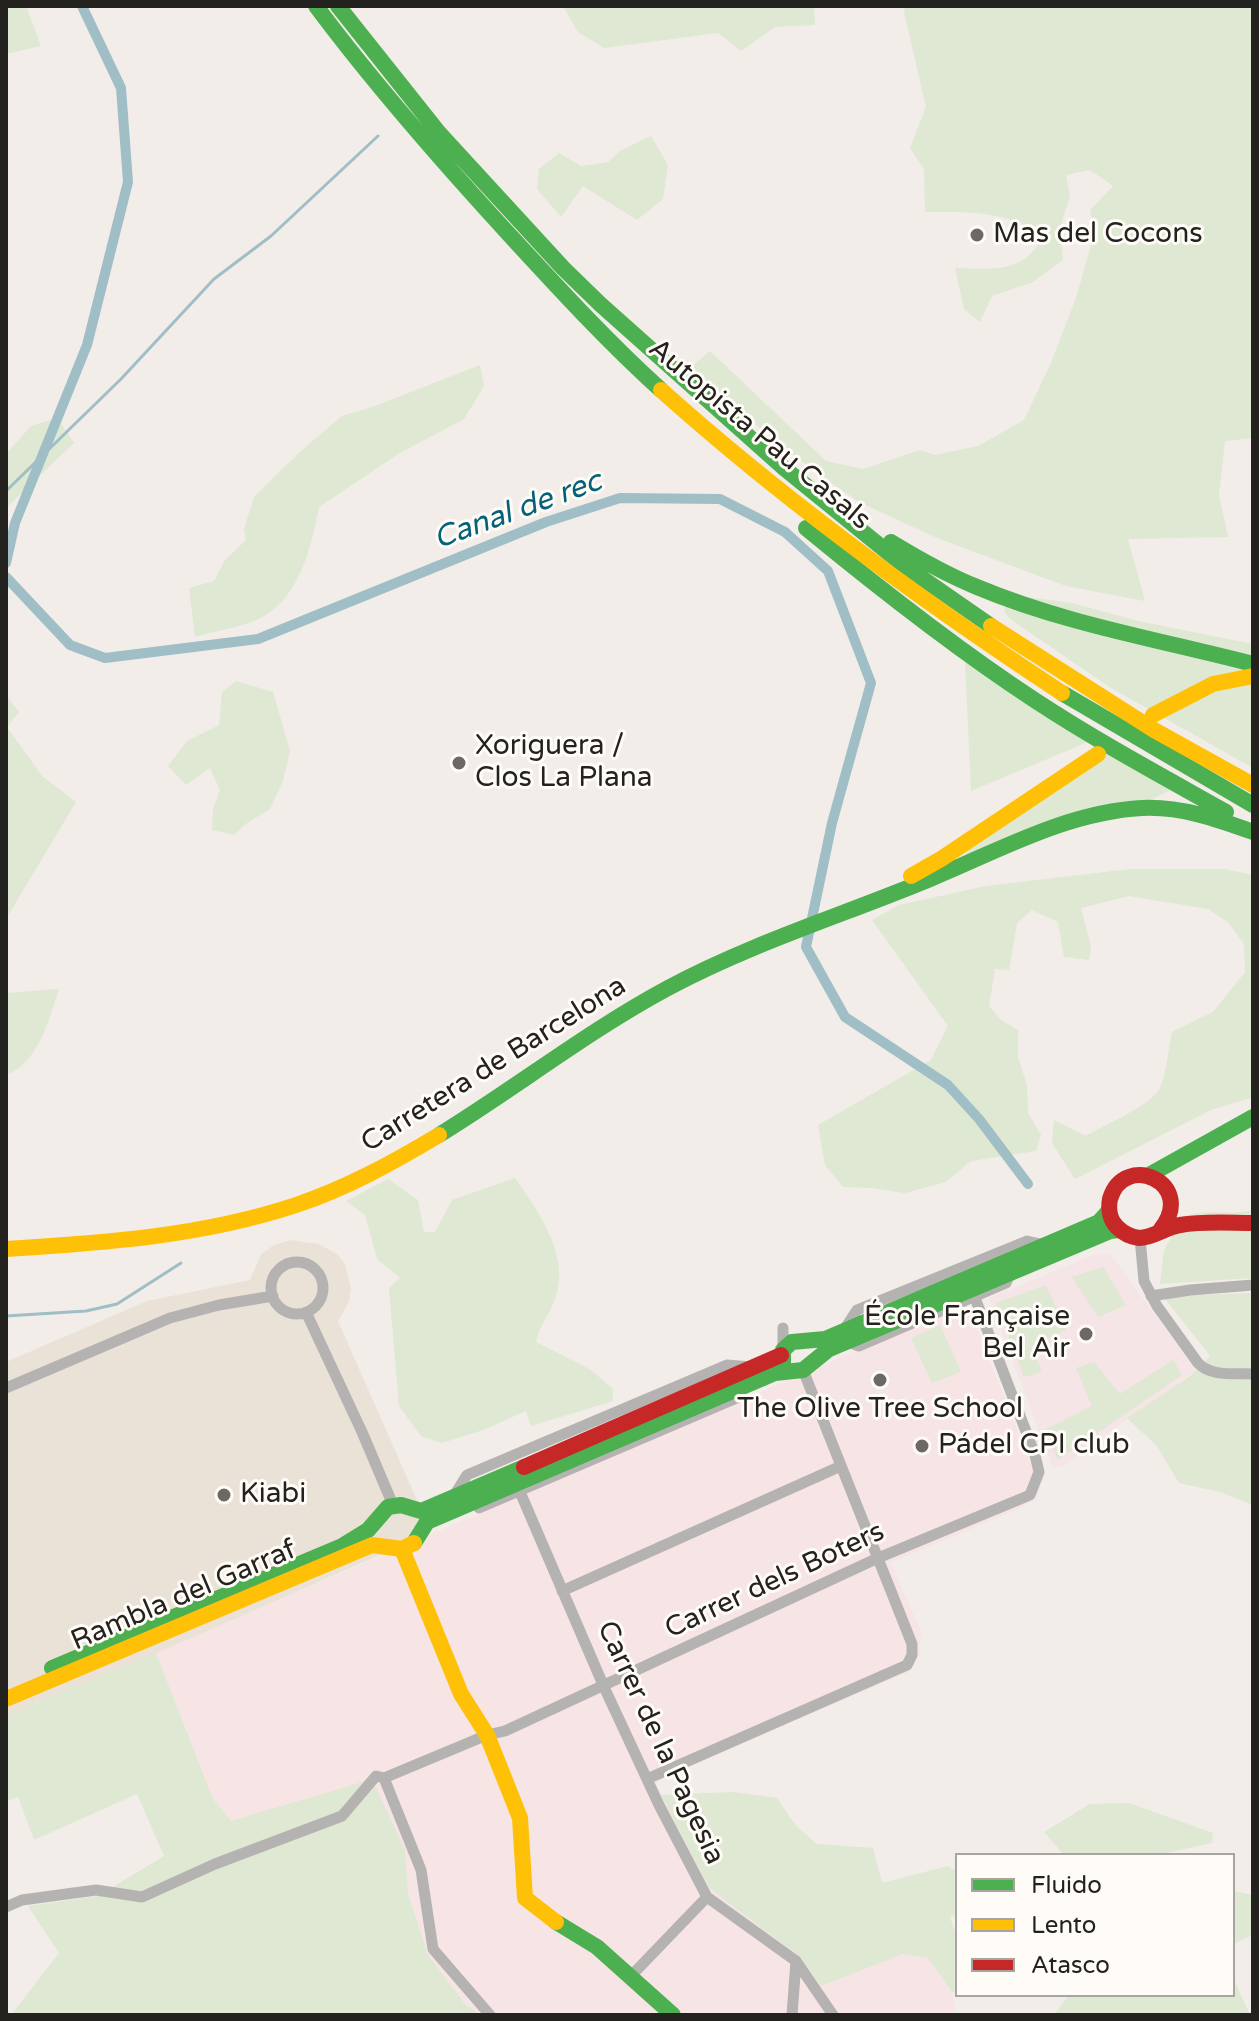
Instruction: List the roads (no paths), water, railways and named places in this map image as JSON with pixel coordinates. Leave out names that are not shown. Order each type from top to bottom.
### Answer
[{"type":"main road","name":"Autopista Pau Casals","points":[[316,6],[425,143],[644,375],[703,428],[833,533],[951,621],[1082,707],[1253,805]]},
{"type":"main road","name":"Autopista Pau Casals","points":[[338,6],[439,133],[563,268],[784,468],[906,567],[1021,647],[1154,730],[1253,785]]},
{"type":"main road","points":[[703,428],[723,452],[806,528],[954,645],[1069,722],[1253,830]]},
{"type":"main road","points":[[784,468],[805,478],[901,548],[969,585],[1058,617],[1253,664]]},
{"type":"main road","points":[[1153,715],[1210,684],[1253,676]]},
{"type":"main road","points":[[855,907],[941,859],[1098,754]]},
{"type":"main road","points":[[855,907],[1037,836],[1106,813],[1131,809],[1178,809],[1253,830]]},
{"type":"main road","name":"Carretera de Barcelona","points":[[6,1249],[107,1243],[197,1232],[260,1216],[336,1190],[424,1144],[643,1002],[738,955],[855,907]]},
{"type":"main road","points":[[1109,1223],[1109,1198],[1117,1184],[1132,1175],[1149,1175],[1169,1166],[1193,1149],[1253,1117]]},
{"type":"main road","points":[[1109,1223],[1129,1236],[1140,1238],[1151,1236],[1161,1229],[1170,1218],[1175,1172],[1193,1149]]},
{"type":"main road","points":[[1149,1175],[1162,1183],[1170,1198],[1200,1222]]},
{"type":"main road","points":[[1161,1229],[1200,1222],[1253,1223]]},
{"type":"main road","points":[[757,1374],[802,1368],[846,1336],[1045,1245],[1109,1223]]},
{"type":"main road","points":[[376,1521],[376,1532],[383,1544],[402,1549],[414,1543],[427,1522],[456,1503],[757,1374],[787,1344],[846,1336],[1009,1274],[1109,1223]]},
{"type":"main road","points":[[801,1342],[811,1354],[802,1368]]},
{"type":"main road","points":[[782,1352],[785,1366],[802,1368]]},
{"type":"main road","points":[[401,1506],[421,1511],[456,1503]]},
{"type":"main road","points":[[401,1506],[418,1518],[420,1529]]},
{"type":"main road","name":"Rambla del Garraf","points":[[6,1688],[342,1546],[368,1530],[384,1510],[401,1506]]},
{"type":"main road","name":"Rambla del Garraf","points":[[6,1699],[372,1545],[383,1544]]},
{"type":"main road","points":[[402,1549],[461,1694],[487,1735],[520,1818],[525,1898],[545,1916],[597,1947],[673,2015]]},
{"type":"street","points":[[1140,1238],[1144,1281],[1151,1296],[1205,1370],[1253,1374]]},
{"type":"street","points":[[292,1263],[308,1265],[320,1276],[323,1285],[319,1301],[306,1312],[290,1313],[282,1309],[273,1296],[273,1279],[284,1266],[292,1263]]},
{"type":"street","points":[[846,1336],[859,1346],[975,1298],[1006,1283],[1009,1274]]},
{"type":"street","points":[[1151,1296],[1253,1285]]},
{"type":"street","points":[[6,1388],[170,1318],[219,1305],[273,1296]]},
{"type":"street","name":"Carrer dels Boters","points":[[6,1907],[22,1900],[96,1890],[142,1897],[215,1864],[342,1816],[376,1776],[384,1778],[487,1735],[505,1731],[878,1558],[1030,1495],[1039,1472],[1035,1455],[975,1298]]},
{"type":"street","points":[[306,1312],[362,1432],[401,1506]]},
{"type":"street","points":[[727,1365],[757,1374],[755,1390],[520,1492],[470,1512],[456,1503],[467,1475],[727,1365]]},
{"type":"street","points":[[647,1779],[907,1665],[912,1655],[912,1644],[802,1368]]},
{"type":"street","points":[[562,1591],[841,1466]]},
{"type":"street","name":"Carrer de la Pagesia","points":[[520,1492],[604,1687],[707,1897],[796,1961],[833,2015]]},
{"type":"street","points":[[384,1778],[421,1870],[433,1949],[490,2015]]},
{"type":"street","points":[[631,1976],[707,1897]]},
{"type":"street","points":[[792,2015],[796,1961]]},
{"type":"waterway","name":"Canal de rec","points":[[6,563],[15,523],[87,345],[128,182],[121,88],[82,6]]},
{"type":"waterway","points":[[6,491],[121,379],[214,279],[271,236],[378,136]]},
{"type":"waterway","name":"Canal de rec","points":[[6,577],[70,645],[105,658],[258,639],[546,522],[620,498],[720,499],[785,532],[828,571],[871,683],[832,823],[806,947],[845,1017],[948,1085],[979,1119],[1028,1184]]},
{"type":"waterway","points":[[6,1316],[86,1311],[117,1304],[181,1263]]},
{"type":"place","name":"Mas del Cocons","points":[[977,235]]},
{"type":"place","name":"Xoriguera / Clos La Plana","points":[[459,763]]},
{"type":"place","name":"École Française Bel Air","points":[[1086,1334]]},
{"type":"place","name":"The Olive Tree School","points":[[880,1380]]},
{"type":"place","name":"Pádel CPI club","points":[[922,1446]]},
{"type":"place","name":"Kiabi","points":[[224,1495]]}]
